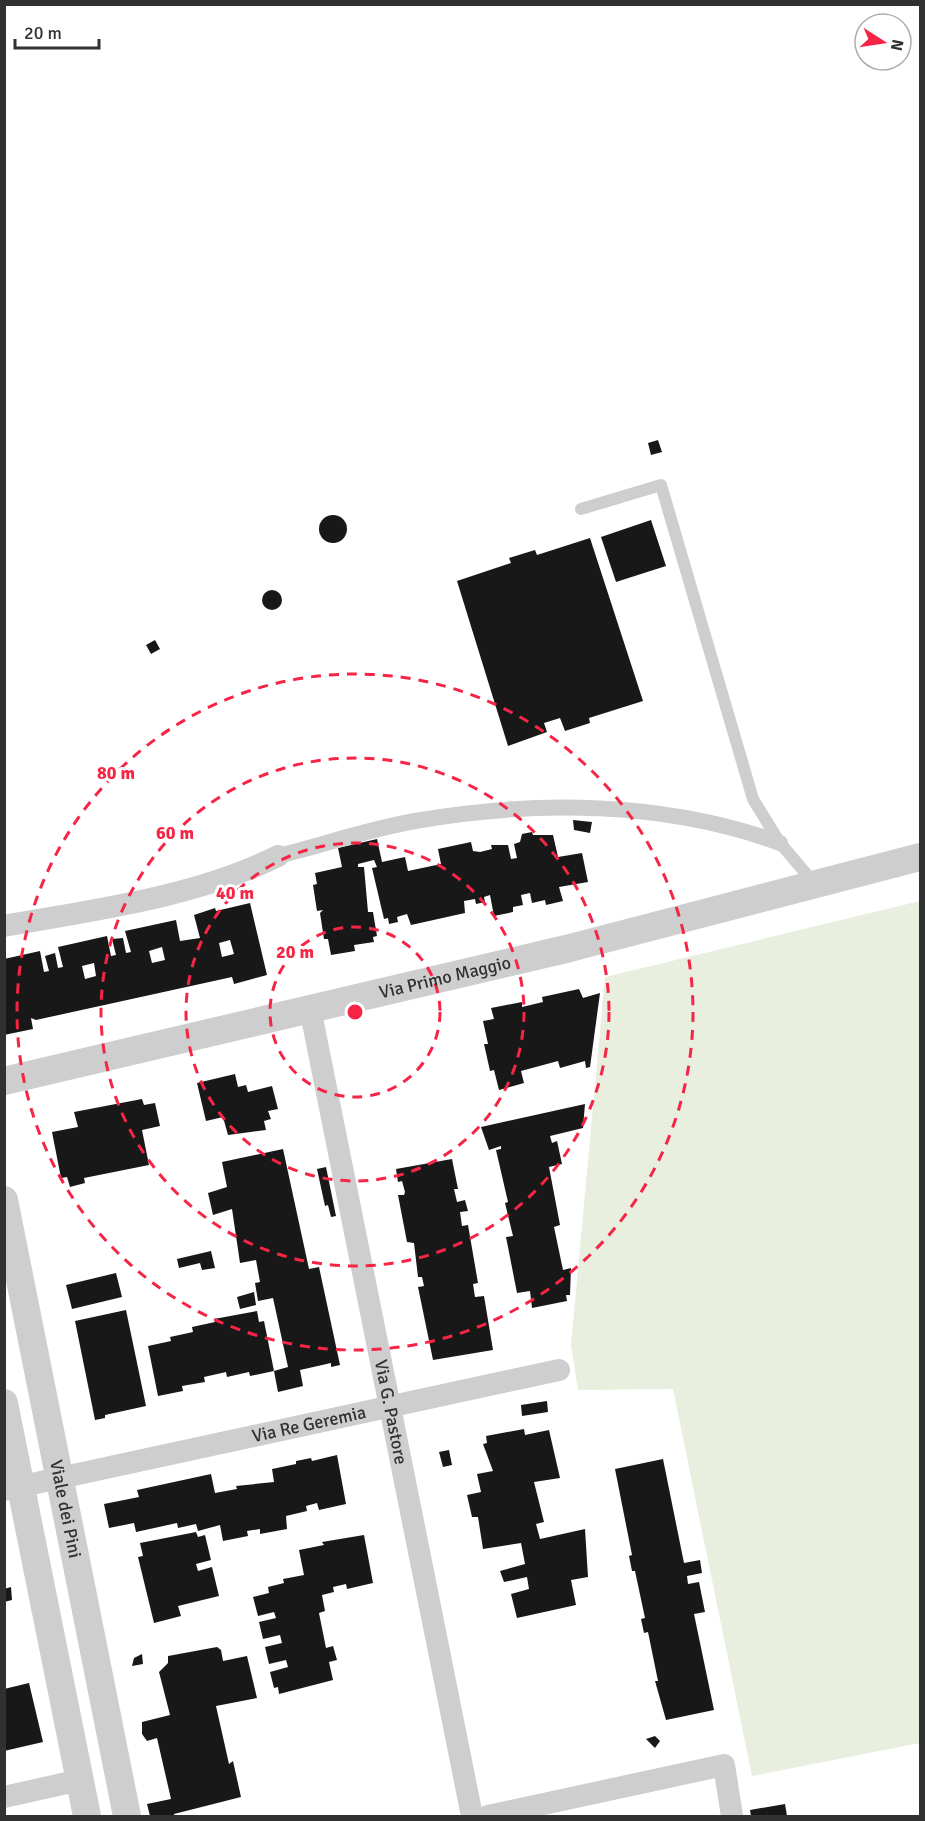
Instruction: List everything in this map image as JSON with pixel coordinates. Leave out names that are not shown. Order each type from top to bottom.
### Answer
[{"type":"street","points":[[4,927],[131,903],[246,872],[278,856],[413,821],[512,807],[596,808],[677,818],[741,828],[780,843]]},
{"type":"street","name":"Via Primo Maggio","points":[[4,1081],[570,948],[921,857]]},
{"type":"street","name":"Via G. Pastore","points":[[310,1008],[472,1816]]},
{"type":"street","name":"Viale dei Pini","points":[[4,1200],[127,1816]]},
{"type":"street","name":"Via Re Geremia","points":[[13,1488],[559,1370]]},
{"type":"street","points":[[4,1402],[13,1488],[87,1816]]},
{"type":"street","points":[[488,1816],[724,1765],[732,1816]]},
{"type":"street","points":[[4,1797],[80,1780]]},
{"type":"lane","points":[[581,509],[661,485],[753,799],[780,843],[815,884]]},
{"type":"green space","points":[[920,901],[920,1743],[752,1776],[673,1389],[578,1390],[571,1345],[605,977]]},
{"type":"building","points":[[658,440],[662,452],[651,455],[648,443]]},
{"type":"building","points":[[333,515],[343,519],[347,529],[343,539],[333,543],[323,539],[319,529],[323,519]]},
{"type":"building","points":[[651,520],[666,566],[616,582],[601,537]]},
{"type":"building","points":[[590,538],[643,701],[589,718],[590,723],[565,731],[560,718],[544,723],[547,732],[508,746],[457,581],[511,563],[509,558],[535,550],[537,555]]},
{"type":"building","points":[[268,590],[276,590],[282,596],[282,604],[276,610],[268,610],[262,604],[262,596]]},
{"type":"building","points":[[155,640],[160,649],[151,654],[146,645]]},
{"type":"building","points":[[573,820],[592,822],[590,833],[574,830]]},
{"type":"building","points":[[532,832],[533,835],[553,835],[558,857],[582,853],[588,882],[559,887],[563,901],[546,905],[545,900],[532,903],[530,893],[521,895],[523,905],[513,907],[513,912],[494,916],[490,895],[484,897],[485,902],[476,904],[475,899],[464,901],[465,913],[411,925],[407,914],[397,917],[398,922],[389,924],[388,918],[384,919],[372,868],[377,867],[374,860],[358,864],[358,867],[364,867],[368,912],[373,912],[377,936],[373,937],[374,942],[354,945],[355,951],[331,955],[328,939],[324,939],[320,913],[323,910],[317,911],[313,885],[317,884],[315,873],[342,867],[338,848],[377,839],[382,862],[405,857],[408,871],[441,864],[438,849],[471,842],[473,851],[480,852],[492,849],[491,845],[508,845],[511,859],[517,858],[514,844],[520,842],[522,834]]},
{"type":"building","points":[[250,903],[267,975],[234,984],[232,977],[36,1020],[31,1018],[33,1029],[4,1035],[4,959],[40,951],[44,972],[49,971],[45,956],[55,953],[58,968],[63,967],[58,947],[107,936],[111,956],[116,955],[112,939],[123,938],[126,953],[131,952],[125,931],[176,920],[180,941],[200,938],[194,915],[215,908],[216,911]],"holes":[[[230,940],[234,954],[222,957],[219,943]],[[162,947],[165,960],[152,963],[149,951]],[[94,963],[96,976],[85,979],[82,966]]]},
{"type":"building","points":[[579,989],[583,998],[600,993],[590,1067],[586,1068],[585,1061],[560,1068],[558,1061],[521,1071],[524,1083],[499,1090],[494,1070],[490,1071],[484,1044],[488,1044],[483,1021],[494,1019],[491,1008],[522,1002],[522,1007],[543,1002],[542,997]]},
{"type":"building","points":[[235,1074],[238,1087],[246,1085],[248,1092],[272,1086],[278,1109],[268,1111],[271,1119],[264,1121],[266,1130],[228,1135],[223,1117],[206,1121],[197,1083]]},
{"type":"building","points":[[142,1099],[144,1105],[155,1103],[160,1126],[142,1130],[149,1165],[84,1178],[85,1183],[70,1187],[67,1177],[61,1178],[52,1132],[78,1127],[74,1112]]},
{"type":"building","points":[[585,1104],[583,1128],[550,1136],[552,1143],[557,1141],[562,1164],[549,1167],[560,1225],[554,1227],[563,1270],[571,1268],[570,1295],[566,1295],[567,1301],[532,1308],[530,1291],[517,1293],[506,1237],[513,1236],[496,1150],[501,1149],[501,1146],[489,1150],[481,1127]]},
{"type":"building","points":[[283,1149],[309,1269],[319,1267],[340,1365],[331,1367],[331,1363],[300,1370],[303,1386],[278,1392],[274,1371],[288,1367],[273,1298],[258,1301],[255,1283],[260,1282],[256,1260],[240,1263],[232,1209],[213,1215],[208,1193],[227,1187],[222,1162]]},
{"type":"building","points":[[452,1159],[458,1189],[454,1189],[457,1202],[465,1200],[468,1211],[460,1212],[462,1226],[468,1225],[478,1283],[473,1284],[475,1297],[484,1296],[493,1350],[433,1360],[418,1287],[424,1286],[422,1277],[418,1277],[414,1243],[407,1242],[398,1195],[404,1195],[405,1192],[402,1181],[398,1182],[396,1169]]},
{"type":"building","points":[[326,1167],[336,1216],[331,1217],[328,1205],[325,1206],[317,1169]]},
{"type":"building","points":[[211,1251],[215,1268],[202,1270],[200,1263],[179,1268],[177,1259]]},
{"type":"building","points":[[116,1273],[122,1297],[72,1309],[66,1285]]},
{"type":"building","points":[[254,1292],[256,1305],[240,1309],[237,1297]]},
{"type":"building","points":[[126,1310],[146,1406],[105,1415],[105,1418],[95,1420],[75,1321]]},
{"type":"building","points":[[257,1311],[259,1322],[264,1321],[274,1371],[250,1376],[249,1372],[227,1377],[226,1372],[204,1377],[205,1382],[182,1386],[183,1391],[158,1396],[148,1346],[171,1341],[170,1337],[193,1332],[192,1327],[215,1322],[214,1319]]},
{"type":"building","points":[[547,1401],[548,1412],[522,1416],[521,1405]]},
{"type":"building","points":[[524,1429],[525,1435],[549,1430],[560,1478],[534,1482],[544,1522],[536,1524],[540,1539],[585,1529],[588,1577],[571,1580],[576,1605],[517,1618],[511,1594],[529,1589],[527,1577],[504,1582],[500,1571],[525,1564],[521,1543],[483,1549],[478,1517],[472,1517],[467,1495],[481,1492],[477,1474],[493,1471],[483,1444],[487,1443],[486,1436]]},
{"type":"building","points":[[449,1450],[452,1465],[443,1467],[439,1452]]},
{"type":"building","points":[[337,1455],[346,1504],[319,1510],[317,1503],[306,1506],[307,1511],[286,1516],[287,1529],[260,1534],[260,1529],[247,1531],[248,1536],[223,1541],[220,1525],[198,1531],[196,1524],[178,1528],[177,1523],[136,1532],[134,1523],[109,1528],[104,1504],[139,1497],[137,1490],[211,1474],[215,1493],[237,1489],[236,1486],[274,1482],[272,1469],[296,1464],[296,1461],[311,1458],[312,1461]]},
{"type":"building","points":[[663,1459],[684,1563],[700,1560],[702,1573],[687,1576],[688,1584],[699,1582],[705,1612],[694,1614],[714,1710],[666,1720],[655,1681],[658,1681],[648,1632],[644,1633],[641,1619],[645,1618],[635,1571],[632,1571],[629,1556],[632,1555],[615,1469]]},
{"type":"building","points":[[196,1532],[198,1537],[205,1535],[211,1560],[196,1564],[198,1571],[212,1567],[219,1596],[178,1606],[181,1616],[154,1623],[138,1557],[143,1556],[140,1543]]},
{"type":"building","points":[[364,1535],[373,1583],[347,1589],[346,1584],[333,1587],[334,1592],[322,1595],[325,1611],[319,1613],[326,1648],[333,1646],[337,1660],[329,1662],[333,1680],[279,1694],[278,1687],[274,1688],[270,1672],[288,1667],[286,1660],[269,1664],[265,1647],[282,1643],[280,1635],[263,1639],[259,1622],[276,1618],[274,1612],[258,1616],[253,1597],[269,1593],[268,1587],[284,1583],[283,1579],[304,1575],[299,1550],[324,1545],[322,1542]]},
{"type":"building","points":[[11,1587],[12,1600],[4,1602],[4,1589]]},
{"type":"building","points":[[217,1647],[221,1650],[223,1661],[247,1656],[257,1698],[216,1706],[229,1764],[233,1761],[241,1797],[174,1814],[174,1816],[150,1816],[147,1804],[171,1799],[157,1738],[147,1741],[142,1734],[142,1722],[170,1715],[159,1672],[168,1663],[168,1656]]},
{"type":"building","points":[[142,1654],[143,1664],[132,1666],[134,1658]]},
{"type":"building","points":[[29,1683],[43,1742],[4,1751],[4,1689]]},
{"type":"building","points":[[655,1736],[660,1741],[655,1748],[646,1739]]},
{"type":"building","points":[[785,1804],[787,1816],[751,1816],[750,1810]]}]
